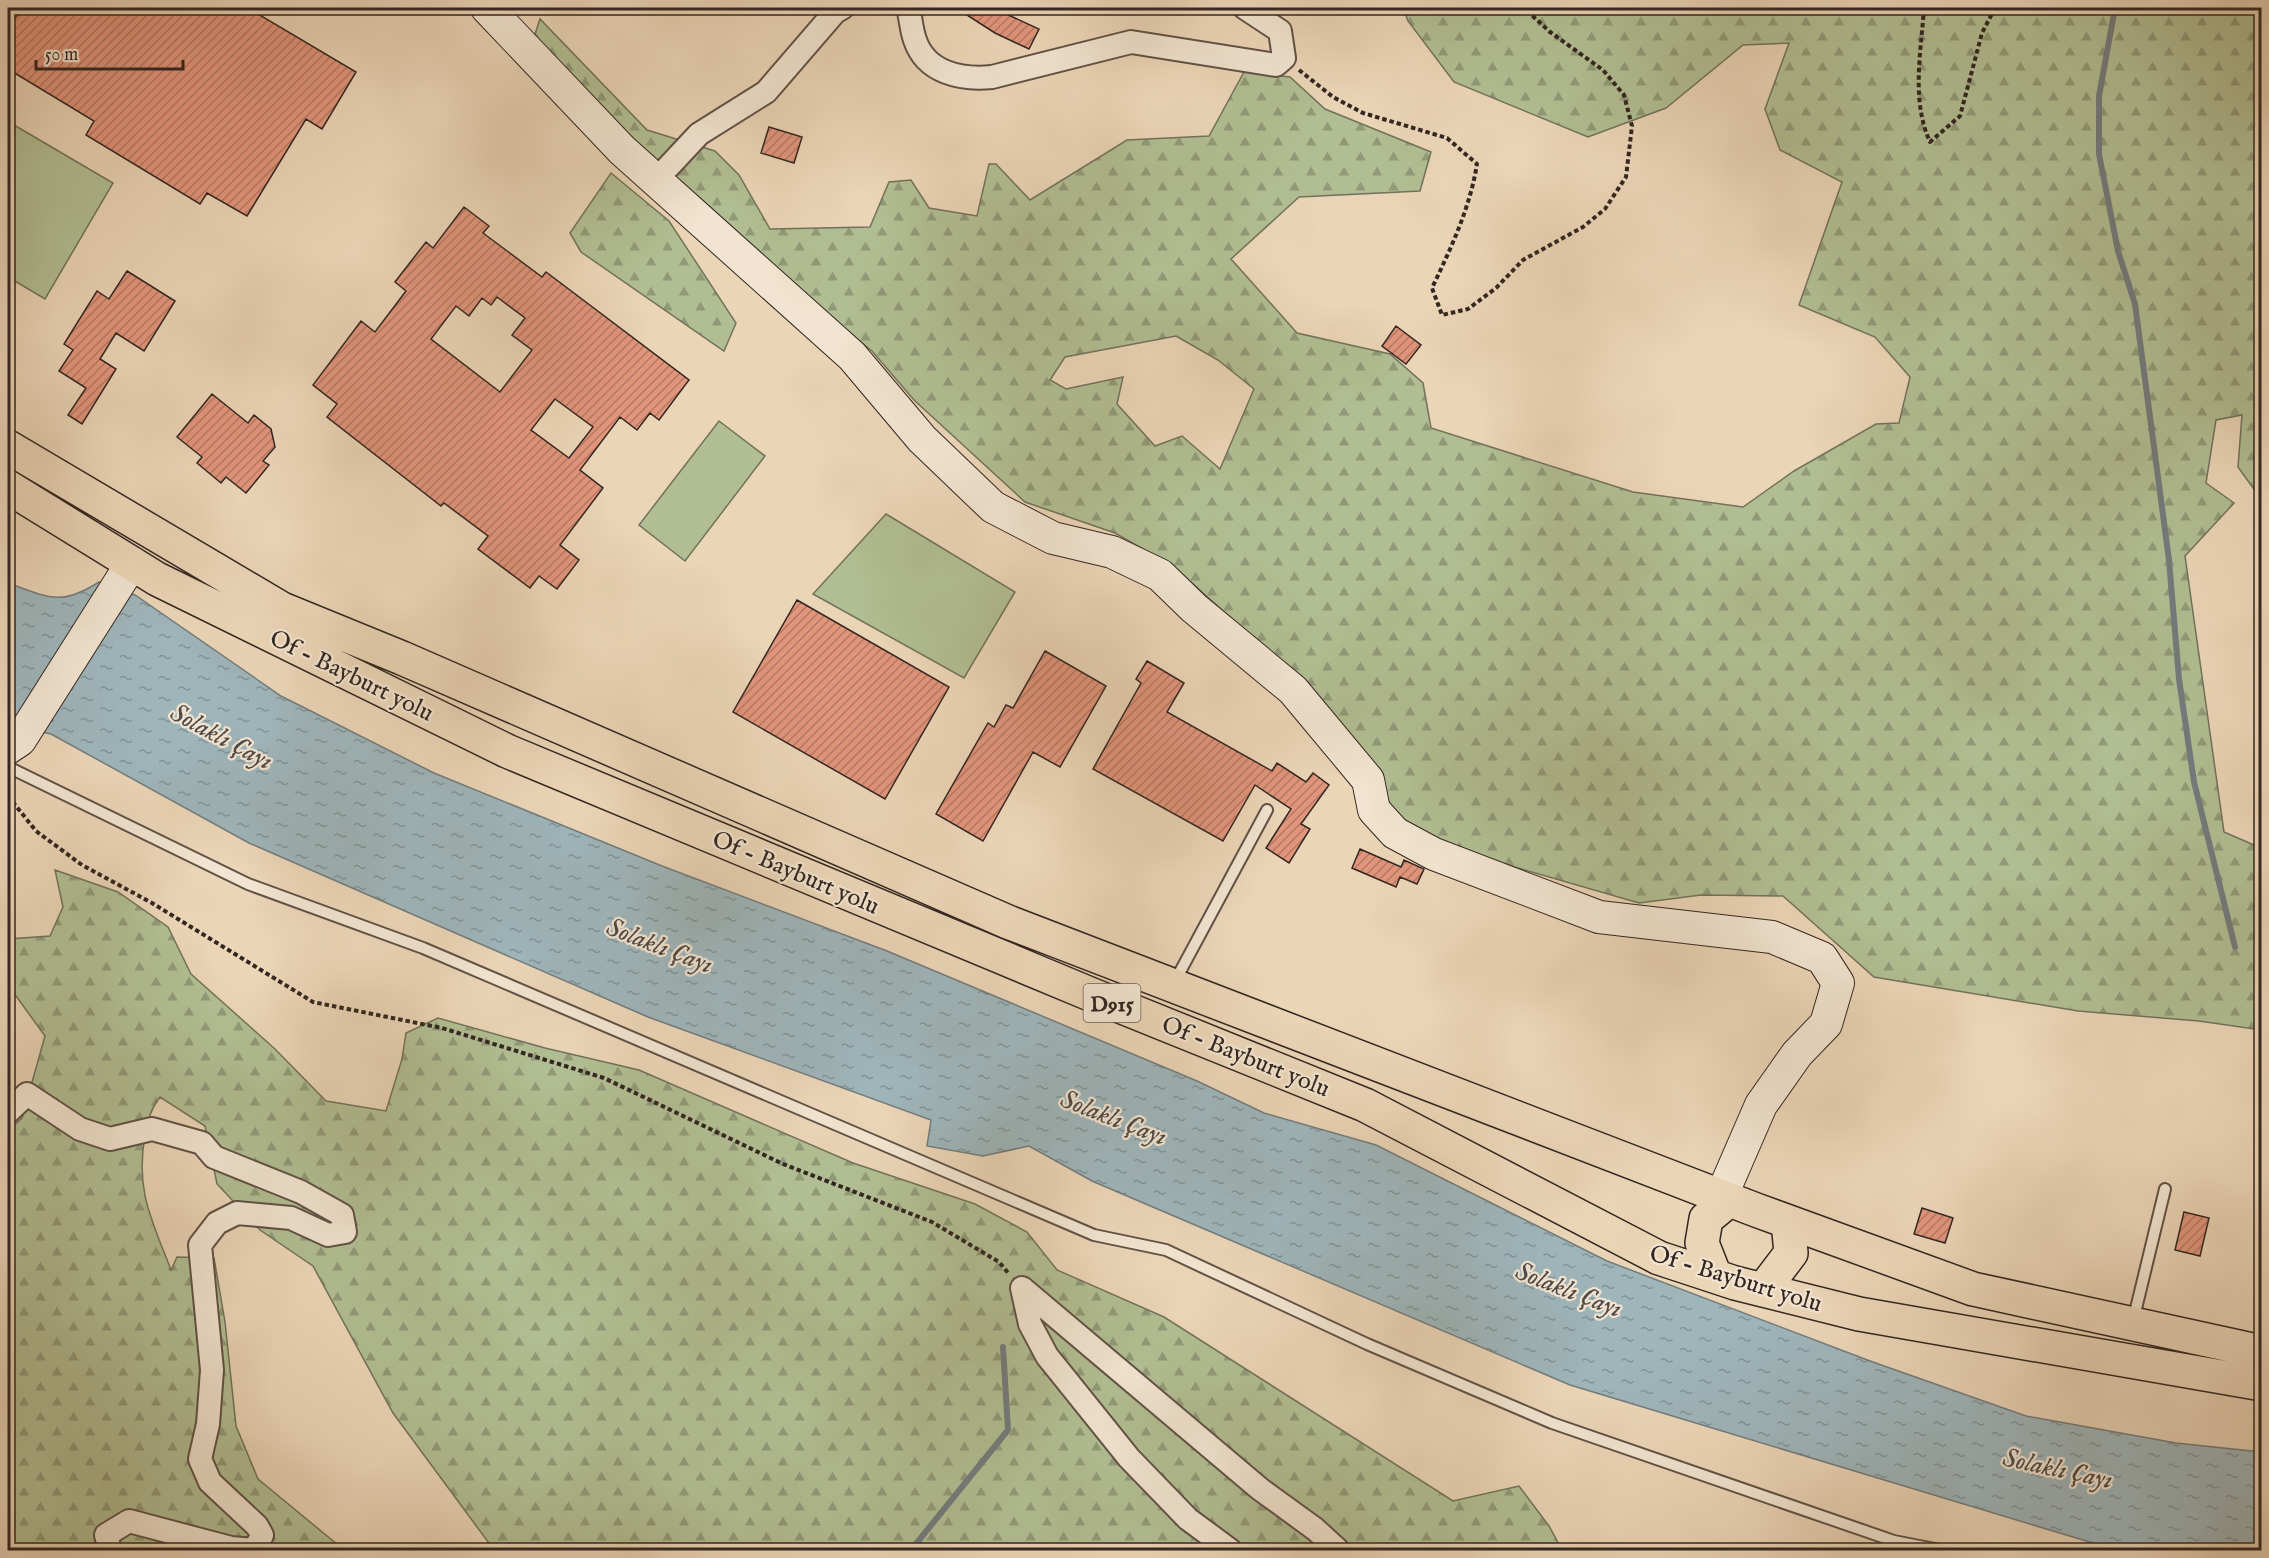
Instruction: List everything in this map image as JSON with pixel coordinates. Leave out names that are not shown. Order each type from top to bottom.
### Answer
[{"type":"highway","name":"Of - Bayburt yolu","points":[[8,447],[282,609],[412,662],[1008,922],[1788,1222],[1972,1289],[2262,1352]]},
{"type":"highway","name":"Of - Bayburt yolu","points":[[8,487],[127,571],[157,579],[507,752],[1365,1105],[1659,1258],[1714,1276],[1859,1314],[2262,1384]]},
{"type":"highway","points":[[1714,1276],[1702,1243],[1706,1218],[1725,1198]]},
{"type":"highway","points":[[1764,1290],[1791,1253],[1788,1222]]},
{"type":"street","points":[[487,8],[622,150],[852,356],[922,439],[993,507],[1053,538],[1112,552],[1160,575],[1194,608],[1293,690],[1368,780],[1374,810],[1395,833],[1434,854],[1599,917],[1772,937],[1822,958],[1838,983],[1826,1024],[1797,1054],[1761,1105],[1725,1198]]},
{"type":"street","points":[[656,180],[699,134],[766,92],[835,12],[842,8]]},
{"type":"street","points":[[908,8],[915,40],[925,60],[944,72],[971,79],[992,77],[1131,42],[1276,64],[1284,58],[1280,31],[1245,8]]},
{"type":"street","points":[[12,752],[127,571]]},
{"type":"street","points":[[8,1112],[27,1094],[80,1129],[110,1140],[152,1129],[202,1143],[214,1157],[301,1192],[342,1215],[345,1232],[328,1235],[291,1218],[237,1213],[217,1223],[200,1245],[212,1370],[208,1424],[200,1459],[210,1482],[257,1526],[262,1535],[255,1550],[231,1548],[129,1521],[106,1535],[111,1551]]},
{"type":"street","points":[[1022,1288],[1030,1324],[1047,1356],[1129,1458],[1188,1519],[1230,1551]]},
{"type":"street","points":[[1022,1288],[1260,1489],[1315,1529],[1338,1551]]},
{"type":"lane","points":[[12,752],[248,884],[423,948],[1094,1235],[1166,1250],[1367,1344],[1552,1423],[1894,1541],[1940,1551]]},
{"type":"lane","points":[[1172,985],[1267,810]]},
{"type":"lane","points":[[2132,1324],[2165,1189]]},
{"type":"path","points":[[1284,58],[1343,102],[1363,113],[1447,138],[1477,164],[1465,212],[1432,288],[1442,315],[1468,309],[1496,288],[1522,260],[1583,227],[1605,209],[1626,177],[1632,126],[1624,95],[1602,70],[1550,32],[1524,8]]},
{"type":"path","points":[[1924,8],[1918,92],[1922,123],[1930,142],[1960,116],[1982,33],[1995,8]]},
{"type":"path","points":[[8,796],[36,831],[82,865],[152,903],[313,1002],[442,1028],[604,1078],[783,1164],[932,1222],[999,1262],[1022,1288]]},
{"type":"green space","points":[[1403,8],[2261,8],[2261,490],[2256,492],[2238,467],[2242,415],[2216,420],[2206,483],[2234,503],[2185,556],[2224,832],[2261,848],[2261,1030],[2199,1021],[2078,1011],[1874,977],[1783,896],[1701,895],[1639,903],[1518,868],[1429,838],[1392,810],[1374,765],[1288,669],[1173,566],[1115,533],[1025,502],[914,400],[872,351],[797,291],[636,149],[534,37],[540,19],[647,130],[715,151],[739,175],[770,229],[870,227],[889,182],[911,180],[929,208],[977,216],[989,164],[996,164],[1030,200],[1127,140],[1209,136],[1244,72],[1290,77],[1325,109],[1431,152],[1420,191],[1299,197],[1231,259],[1297,333],[1390,354],[1423,383],[1431,428],[1633,492],[1743,507],[1794,471],[1876,424],[1899,423],[1910,377],[1875,337],[1799,305],[1842,182],[1780,150],[1765,109],[1789,43],[1743,45],[1666,108],[1588,137],[1454,82],[1408,21]],"holes":[[[1176,336],[1218,360],[1254,389],[1220,469],[1182,436],[1155,446],[1117,404],[1123,377],[1066,389],[1050,380],[1065,357]]]},
{"type":"green space","points":[[14,125],[113,183],[45,299],[8,277],[8,135]]},
{"type":"green space","points":[[611,173],[669,221],[736,323],[724,351],[581,252],[570,233]]},
{"type":"green space","points":[[719,421],[765,456],[685,561],[639,525]]},
{"type":"green space","points":[[886,514],[1015,592],[964,678],[813,594]]},
{"type":"green space","points":[[55,870],[118,892],[168,927],[191,974],[275,1049],[326,1101],[386,1111],[402,1059],[406,1033],[438,1018],[545,1048],[639,1070],[853,1163],[975,1204],[1027,1232],[1057,1270],[1164,1317],[1453,1501],[1519,1486],[1549,1526],[1562,1550],[494,1550],[393,1413],[313,1266],[260,1230],[217,1184],[205,1126],[160,1097],[147,1125],[142,1155],[142,1173],[147,1205],[171,1270],[177,1257],[214,1258],[225,1322],[236,1426],[258,1479],[344,1550],[8,1550],[8,1131],[22,1118],[45,1036],[8,985],[8,939],[50,936],[63,907]]},
{"type":"water","name":"Solaklı Çayı","points":[[99,582],[135,595],[281,696],[434,773],[662,866],[887,951],[1197,1081],[1264,1113],[1376,1145],[1607,1261],[1870,1361],[2026,1416],[2176,1443],[2261,1452],[2261,1550],[2116,1550],[1570,1385],[1092,1181],[1029,1146],[983,1156],[927,1146],[931,1120],[648,1017],[249,843],[51,734],[8,725],[8,583],[44,595],[64,597],[86,590]]},
{"type":"building","points":[[21,8],[248,8],[356,72],[322,129],[306,119],[247,216],[207,193],[200,204],[86,135],[94,121],[8,69],[8,30]]},
{"type":"building","points":[[956,8],[993,8],[1039,29],[1029,49],[995,33]]},
{"type":"building","points":[[769,127],[802,137],[794,163],[761,153]]},
{"type":"building","points":[[464,207],[489,226],[483,233],[542,277],[546,272],[689,380],[659,420],[650,413],[637,430],[620,417],[580,470],[603,488],[560,545],[579,560],[557,589],[539,576],[530,588],[478,549],[488,536],[444,503],[441,506],[327,417],[337,404],[313,385],[361,321],[375,332],[406,291],[395,282],[426,242],[433,248]],"holes":[[[497,297],[525,318],[512,335],[532,350],[500,392],[431,339],[456,306],[469,316],[482,298],[491,305]],[[555,399],[593,427],[569,458],[531,430]]]},
{"type":"building","points":[[127,271],[175,301],[144,351],[116,333],[100,359],[116,369],[82,424],[68,415],[86,388],[59,371],[73,350],[64,344],[97,291],[109,299]]},
{"type":"building","points":[[1396,326],[1421,345],[1406,364],[1382,346]]},
{"type":"building","points":[[212,394],[248,423],[254,415],[271,429],[275,447],[263,461],[269,465],[246,493],[226,477],[221,483],[197,463],[202,457],[177,437]]},
{"type":"building","points":[[797,600],[949,687],[885,799],[733,712]]},
{"type":"building","points":[[1045,651],[1106,686],[1060,767],[1033,752],[983,841],[936,814],[988,723],[994,727],[1006,705],[1013,708]]},
{"type":"building","points":[[1147,661],[1184,683],[1167,712],[1272,771],[1277,763],[1306,782],[1313,773],[1329,785],[1301,824],[1310,829],[1289,863],[1266,848],[1291,809],[1255,785],[1223,841],[1093,769],[1141,683],[1136,679]]},
{"type":"building","points":[[1360,849],[1401,867],[1404,860],[1424,869],[1417,884],[1400,877],[1396,887],[1352,868]]},
{"type":"building","points":[[1922,1208],[1953,1218],[1945,1243],[1914,1234]]},
{"type":"building","points":[[2184,1212],[2209,1218],[2200,1256],[2175,1250]]},
{"type":"waterway","points":[[2115,8],[2099,96],[2099,154],[2118,251],[2135,304],[2169,560],[2179,679],[2194,782],[2235,947]]},
{"type":"waterway","points":[[911,1550],[1008,1430],[1003,1347]]}]
